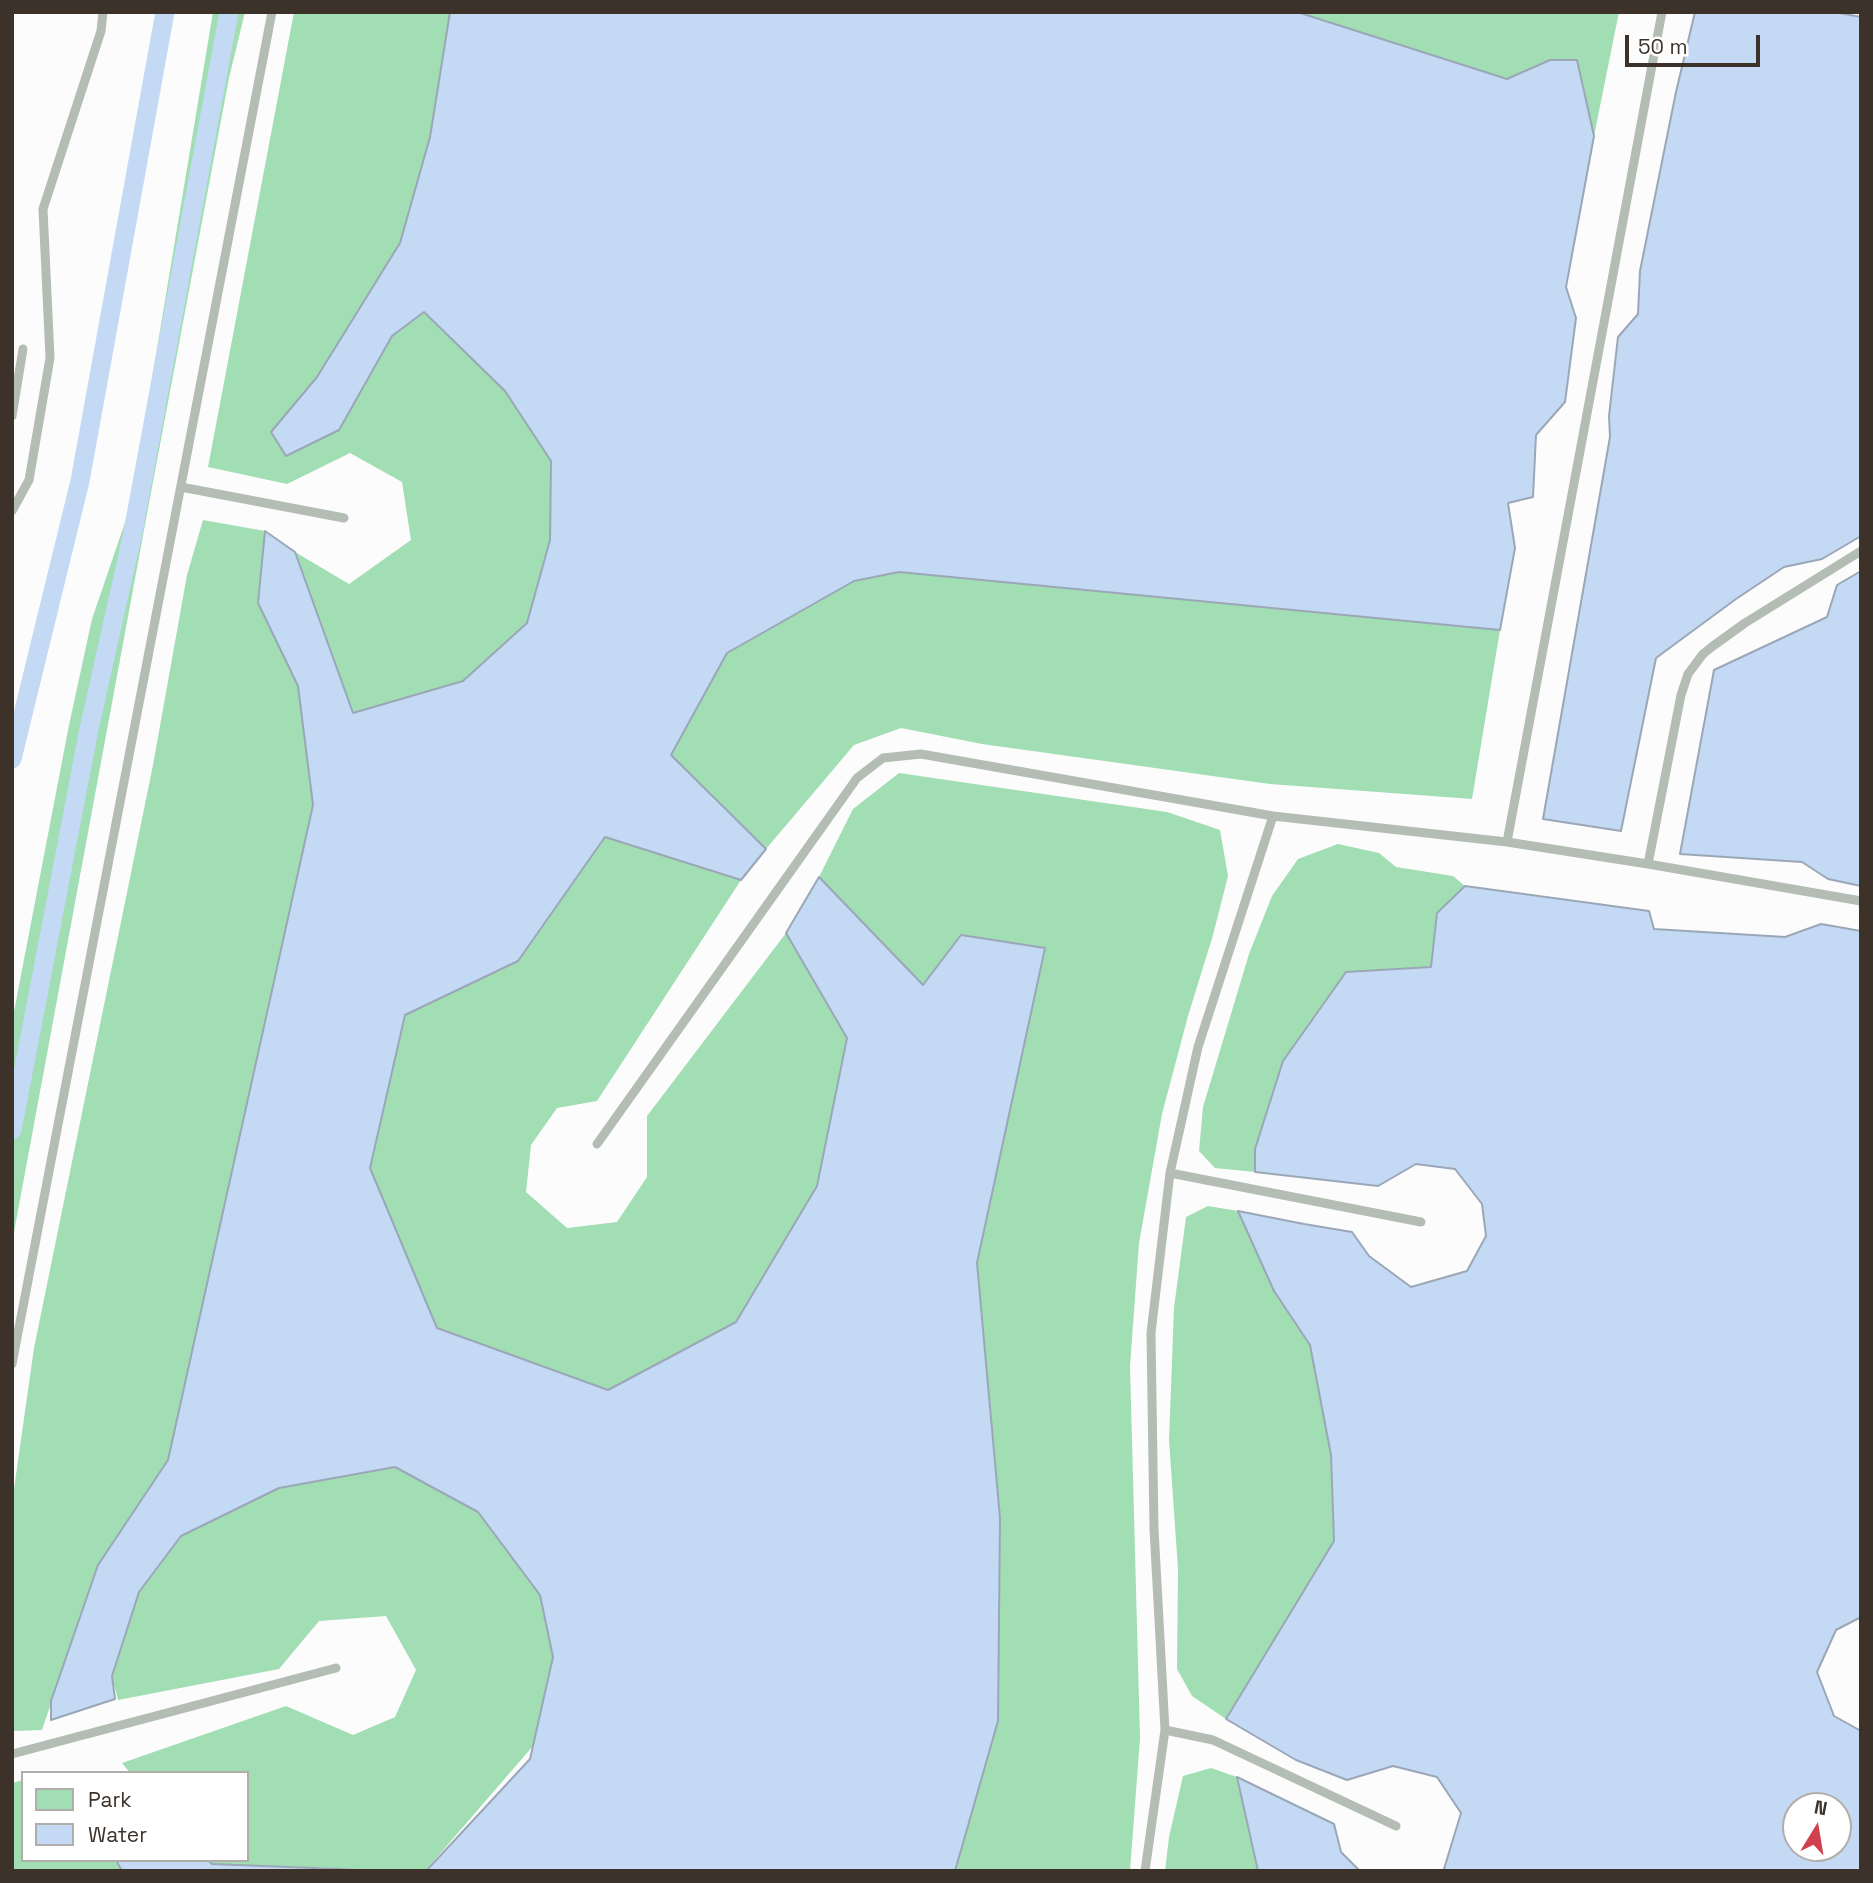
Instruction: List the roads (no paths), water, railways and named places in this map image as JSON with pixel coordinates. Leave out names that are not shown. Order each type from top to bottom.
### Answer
[{"type":"lane","points":[[12,512],[29,480],[50,358],[43,209],[101,31],[103,12]]},
{"type":"lane","points":[[12,1364],[272,12]]},
{"type":"lane","points":[[1507,842],[1662,12]]},
{"type":"lane","points":[[12,416],[23,349]]},
{"type":"lane","points":[[181,487],[344,518]]},
{"type":"lane","points":[[1648,864],[1681,695],[1688,674],[1703,654],[1745,623],[1861,551]]},
{"type":"lane","points":[[597,1144],[857,778],[883,758],[921,754],[1273,816],[1507,842],[1861,901]]},
{"type":"lane","points":[[1144,1871],[1165,1730],[1154,1529],[1151,1332],[1170,1173],[1198,1047],[1273,816]]},
{"type":"lane","points":[[1170,1173],[1421,1222]]},
{"type":"lane","points":[[12,1754],[336,1668]]},
{"type":"lane","points":[[1165,1730],[1213,1740],[1396,1826]]},
{"type":"water","points":[[450,12],[1297,12],[1507,79],[1550,60],[1577,60],[1594,136],[1566,287],[1576,318],[1565,402],[1536,435],[1533,497],[1508,503],[1515,548],[1500,630],[899,572],[854,581],[727,653],[671,755],[766,849],[741,880],[605,837],[518,961],[405,1015],[370,1168],[437,1328],[608,1390],[736,1322],[817,1186],[847,1038],[786,933],[819,877],[923,985],[961,935],[1045,948],[977,1263],[1000,1518],[998,1721],[955,1871],[426,1871],[530,1759],[553,1657],[540,1595],[478,1512],[395,1467],[279,1488],[181,1536],[139,1592],[112,1676],[115,1699],[51,1720],[51,1701],[98,1565],[168,1460],[313,805],[298,686],[258,603],[265,531],[295,552],[353,713],[463,681],[527,623],[550,540],[551,461],[505,391],[424,312],[392,336],[339,430],[286,456],[271,432],[317,377],[400,243],[430,137]]},
{"type":"water","points":[[1695,12],[1834,12],[1861,17],[1861,536],[1822,559],[1784,567],[1656,658],[1621,831],[1543,819],[1610,437],[1609,416],[1618,337],[1638,314],[1640,271]]},
{"type":"water","points":[[1861,571],[1861,886],[1828,879],[1802,862],[1680,854],[1714,670],[1827,617],[1837,585]]},
{"type":"water","points":[[1465,886],[1649,911],[1654,929],[1785,937],[1821,924],[1861,931],[1861,1617],[1836,1630],[1817,1672],[1834,1716],[1861,1731],[1861,1871],[1442,1871],[1461,1813],[1437,1777],[1393,1766],[1347,1780],[1296,1760],[1226,1719],[1334,1541],[1331,1455],[1310,1345],[1274,1291],[1238,1211],[1352,1232],[1369,1256],[1411,1287],[1467,1271],[1486,1236],[1482,1204],[1455,1169],[1416,1164],[1378,1186],[1255,1172],[1255,1149],[1283,1061],[1346,972],[1431,967],[1437,913]]},
{"type":"water","points":[[1237,1777],[1334,1824],[1341,1852],[1360,1871],[1258,1871]]},
{"type":"water","points":[[117,1862],[210,1862],[391,1871],[122,1871]]},
{"type":"waterway","points":[[12,759],[80,481],[165,12]]},
{"type":"waterway","points":[[12,1130],[89,729],[132,537],[229,12]]}]
